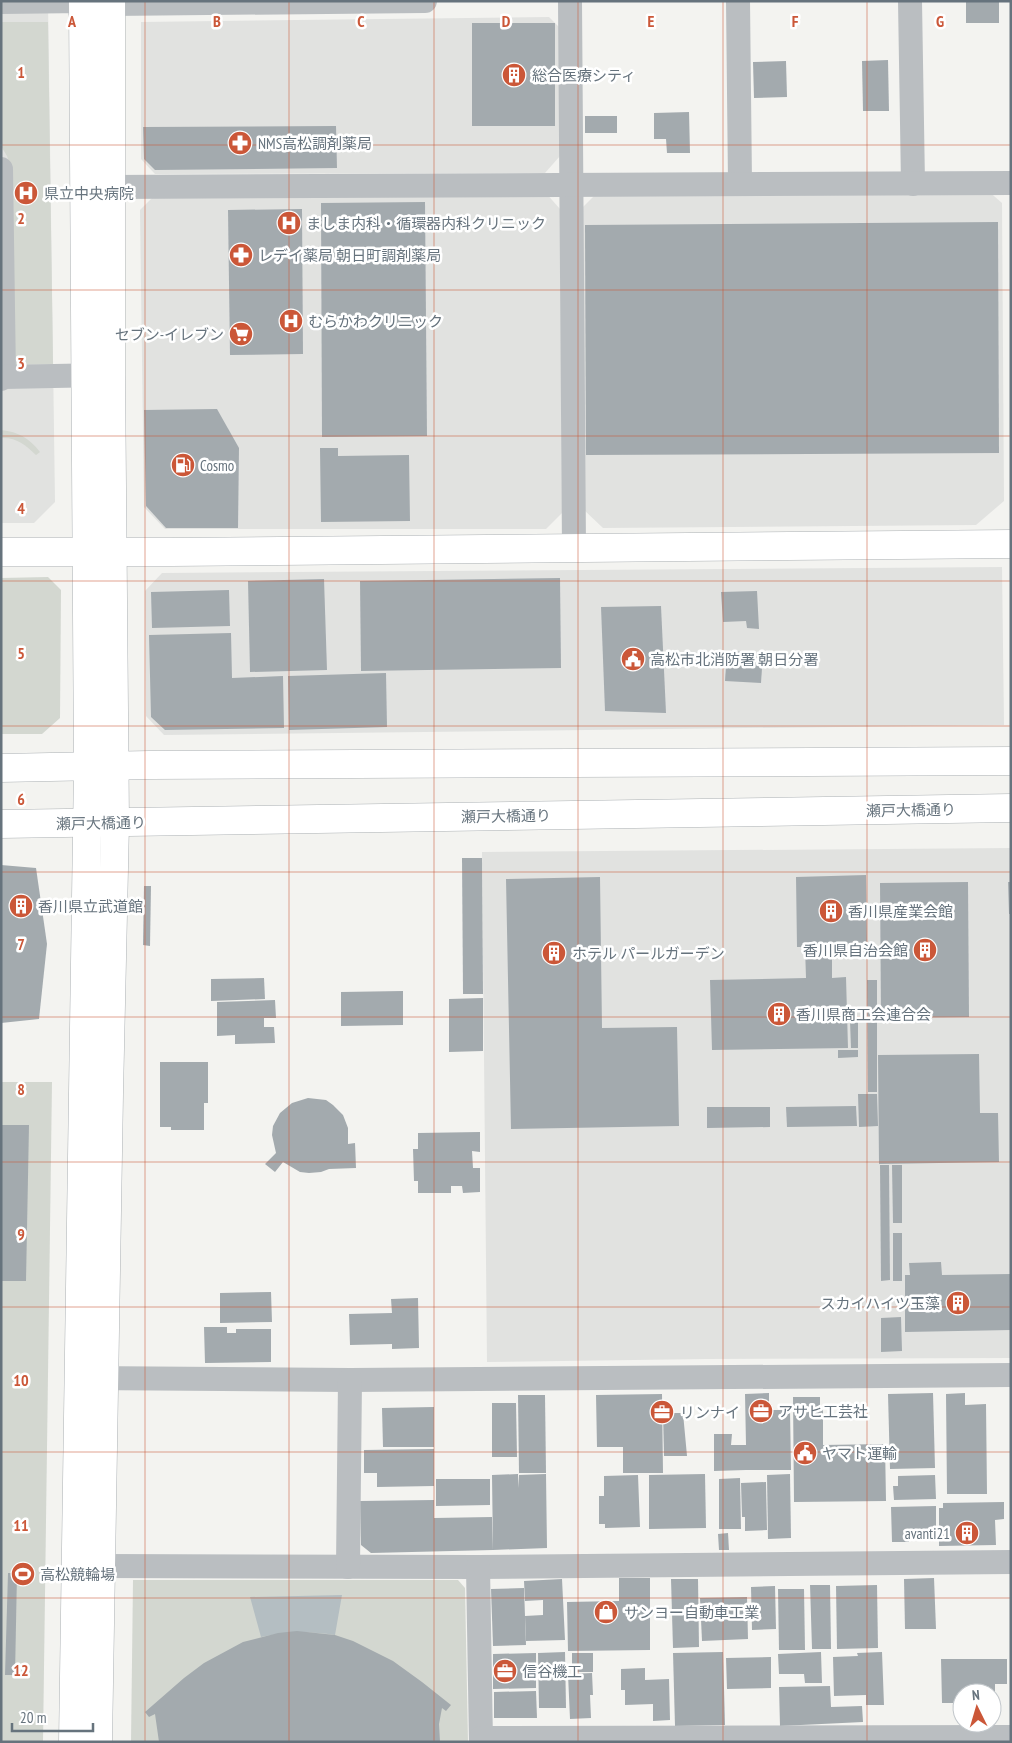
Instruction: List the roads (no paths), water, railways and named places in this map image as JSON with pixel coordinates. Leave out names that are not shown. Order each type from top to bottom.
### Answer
[{"type":"street","points":[[73,1742],[92,1378],[115,823],[114,552],[98,375],[83,1]]},
{"type":"street","points":[[1,2],[425,1]]},
{"type":"street","points":[[570,1],[574,549]]},
{"type":"street","points":[[738,1],[740,183]]},
{"type":"street","points":[[910,1],[913,184]]},
{"type":"street","points":[[98,1742],[101,1566],[92,1378],[87,823],[87,552],[111,187],[111,3]]},
{"type":"street","points":[[1,169],[3,378],[98,375]]},
{"type":"street","points":[[111,187],[1011,183]]},
{"type":"street","points":[[1,552],[574,549],[1011,544]]},
{"type":"street","points":[[1,768],[1011,761]]},
{"type":"street","name":"瀬戸大橋通り","points":[[1,824],[1011,808]]},
{"type":"street","points":[[92,1378],[350,1380],[1011,1375]]},
{"type":"street","points":[[348,1567],[350,1380]]},
{"type":"street","points":[[101,1566],[478,1567],[1011,1562]]},
{"type":"street","points":[[478,1567],[481,1740],[1011,1737]]},
{"type":"place","name":"総合医療シティ","points":[[514,75]]},
{"type":"place","name":"NMS高松調剤薬局","points":[[240,143]]},
{"type":"place","name":"県立中央病院","points":[[26,193]]},
{"type":"place","name":"ましま内科・循環器内科クリニック","points":[[289,223]]},
{"type":"place","name":"レデイ薬局 朝日町調剤薬局","points":[[241,255]]},
{"type":"place","name":"むらかわクリニック","points":[[291,321]]},
{"type":"place","name":"セブン-イレブン","points":[[241,334]]},
{"type":"place","name":"Cosmo","points":[[183,465]]},
{"type":"place","name":"高松市北消防署 朝日分署","points":[[633,659]]},
{"type":"place","name":"香川県立武道館","points":[[21,906]]},
{"type":"place","name":"香川県産業会館","points":[[831,911]]},
{"type":"place","name":"香川県自治会館","points":[[925,950]]},
{"type":"place","name":"ホテル パールガーデン","points":[[554,953]]},
{"type":"place","name":"香川県商工会連合会","points":[[779,1014]]},
{"type":"place","name":"スカイハイツ玉藻","points":[[958,1303]]},
{"type":"place","name":"アサヒ工芸社","points":[[761,1411]]},
{"type":"place","name":"リンナイ","points":[[662,1412]]},
{"type":"place","name":"ヤマト運輸","points":[[805,1453]]},
{"type":"place","name":"avanti21","points":[[967,1533]]},
{"type":"place","name":"高松競輪場","points":[[23,1574]]},
{"type":"place","name":"サンヨー自動車工業","points":[[606,1612]]},
{"type":"place","name":"信谷機工","points":[[505,1671]]}]
